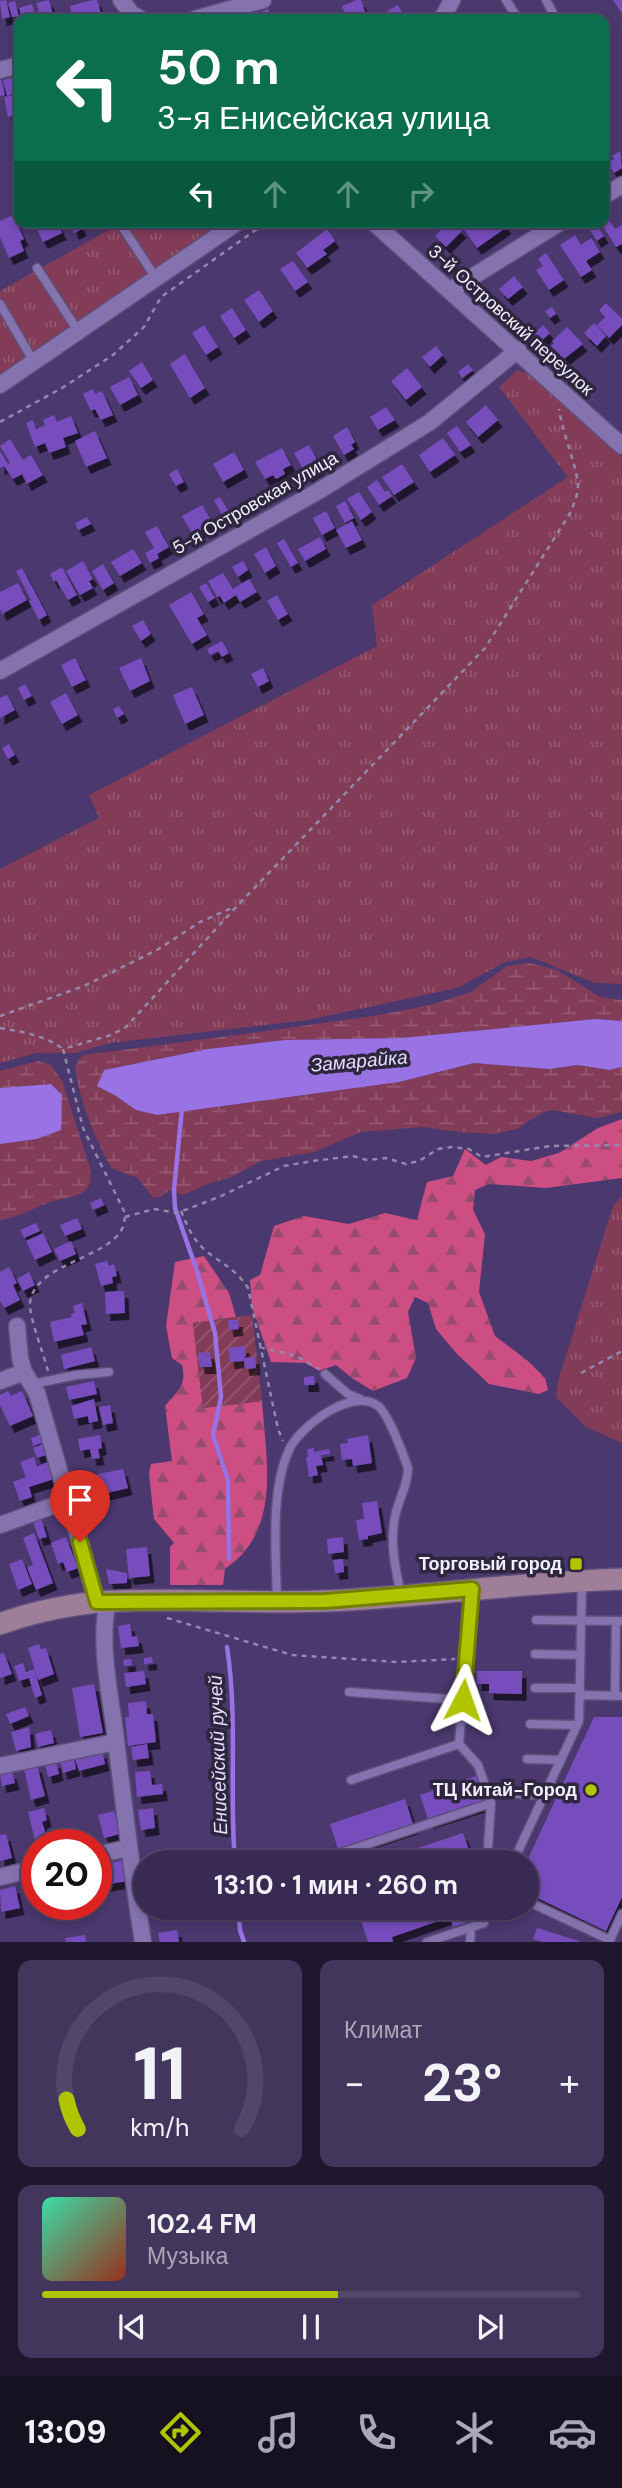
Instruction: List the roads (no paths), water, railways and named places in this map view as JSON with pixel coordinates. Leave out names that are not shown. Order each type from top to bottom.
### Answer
[{"type":"street","points":[[121,0],[132,14]]},
{"type":"street","points":[[213,14],[263,0]]},
{"type":"street","points":[[0,385],[229,228]]},
{"type":"street","name":"3-й Островский переулок","points":[[380,228],[622,446]]},
{"type":"street","points":[[451,290],[551,228]]},
{"type":"street","name":"5-я Островская улица","points":[[0,671],[332,482],[430,422],[518,350]]},
{"type":"street","points":[[17,1326],[19,1358],[102,1602],[128,1849],[143,1942]]},
{"type":"street","points":[[0,1381],[28,1378]]},
{"type":"street","points":[[0,1525],[69,1500]]},
{"type":"street","points":[[0,1624],[26,1614],[63,1606],[102,1602],[277,1602],[401,1597],[582,1580],[622,1579]]},
{"type":"street","points":[[0,1766],[117,1742]]},
{"type":"street","points":[[112,1852],[128,1849]]},
{"type":"street","points":[[0,1877],[21,1872]]},
{"type":"lane","points":[[123,228],[156,278]]},
{"type":"lane","points":[[37,268],[78,331]]},
{"type":"lane","points":[[0,304],[34,363]]},
{"type":"lane","points":[[28,1378],[51,1379],[109,1372]]},
{"type":"lane","points":[[325,1374],[348,1394],[378,1405],[388,1419],[408,1468],[393,1534],[394,1565],[401,1597]]},
{"type":"lane","points":[[277,1602],[275,1519],[289,1450],[296,1440],[326,1413],[341,1404],[366,1401]]},
{"type":"lane","points":[[519,1850],[577,1725],[582,1580]]},
{"type":"lane","points":[[472,1589],[459,1744],[478,1765],[491,1804],[489,1850]]},
{"type":"lane","points":[[535,1688],[618,1696],[619,1621],[536,1620]]},
{"type":"lane","points":[[535,1654],[580,1655]]},
{"type":"lane","points":[[349,1692],[463,1700]]},
{"type":"lane","points":[[530,1724],[577,1725]]},
{"type":"lane","points":[[351,1780],[459,1744]]},
{"type":"lane","points":[[527,1759],[561,1760]]},
{"type":"lane","points":[[517,1794],[544,1795]]},
{"type":"lane","points":[[350,1850],[491,1804]]},
{"type":"lane","points":[[539,1907],[610,1940],[622,1914]]},
{"type":"lane","points":[[428,1942],[484,1923],[484,1920]]},
{"type":"lane","points":[[470,1942],[471,1928]]},
{"type":"water","name":"Замарайка","points":[[596,1019],[622,1021],[622,1067],[609,1070],[578,1065],[549,1069],[474,1063],[399,1082],[157,1115],[136,1110],[97,1086],[104,1070],[208,1049],[285,1040],[401,1038]]},
{"type":"water","points":[[51,1084],[62,1095],[61,1130],[37,1139],[0,1144],[0,1088]]},
{"type":"waterway","name":"Енисейский ручей","points":[[182,1108],[174,1190],[175,1208],[215,1333],[221,1397],[213,1435],[228,1480],[229,1559]]},
{"type":"waterway","name":"Енисейский ручей","points":[[227,1647],[232,1700],[235,1850]]},
{"type":"waterway","name":"Енисейский ручей","points":[[239,1920],[244,1942]]},
{"type":"place","name":"Торговый город","points":[[576,1564]]},
{"type":"place","name":"ТЦ Китай-Город","points":[[591,1790]]}]
